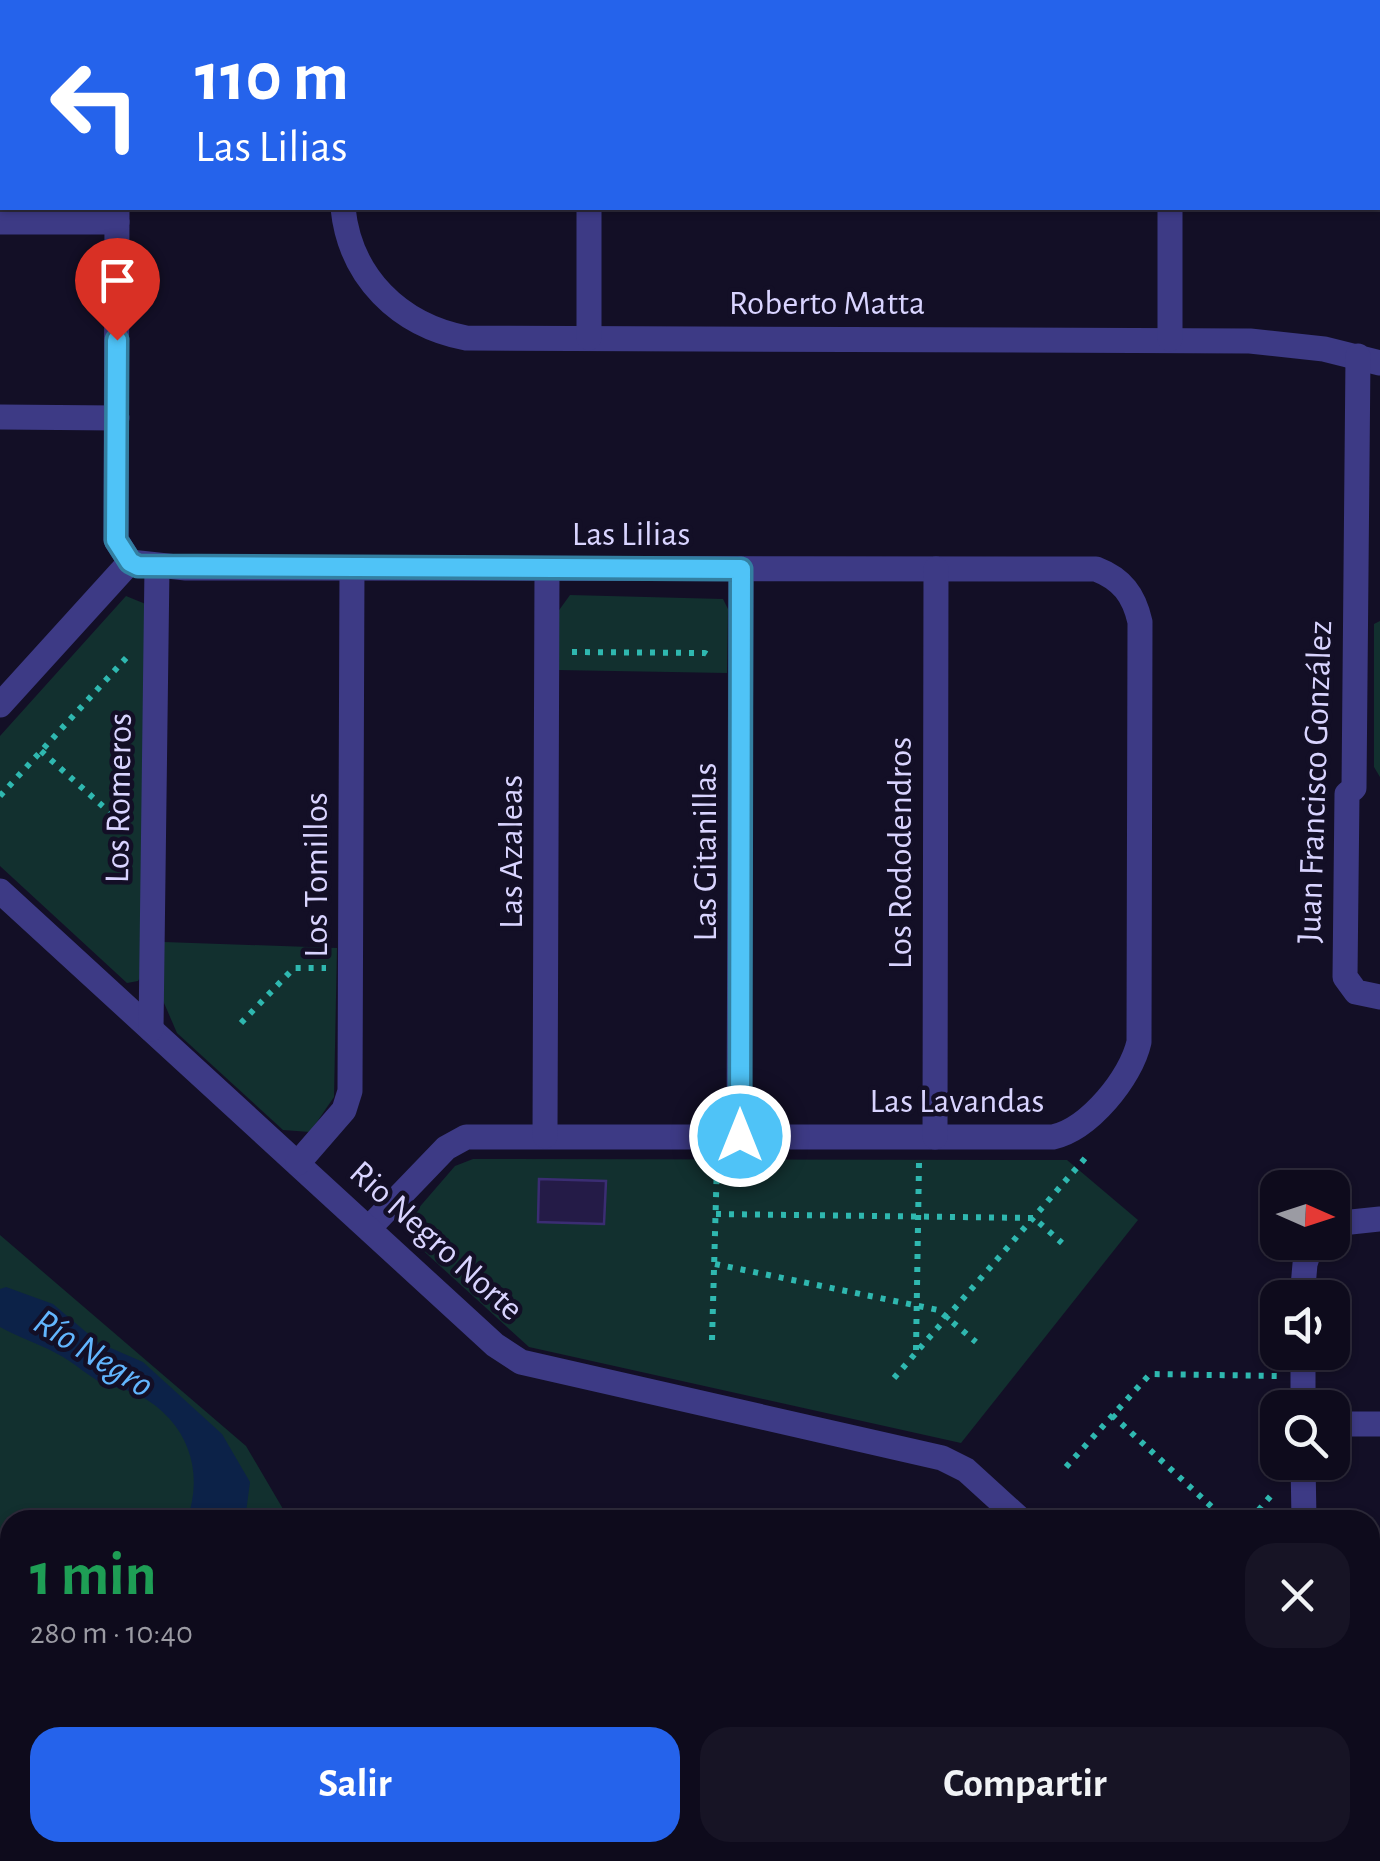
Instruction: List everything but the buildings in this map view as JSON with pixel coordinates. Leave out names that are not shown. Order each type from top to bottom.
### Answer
[{"type":"street","name":"Roberto Matta","points":[[344,210],[360,269],[412,321],[432,331],[466,338],[1170,339],[1268,342],[1369,359]]},
{"type":"street","points":[[589,210],[589,338]]},
{"type":"street","points":[[1170,210],[1170,339]]},
{"type":"street","points":[[0,222],[117,215],[116,540],[130,562],[0,705]]},
{"type":"street","name":"Juan Francisco González","points":[[1369,359],[1367,788],[1347,794],[1345,977],[1356,992],[1380,997]]},
{"type":"street","points":[[0,417],[116,418]]},
{"type":"street","name":"Las Lilias","points":[[130,562],[156,568],[1096,569],[1126,588]]},
{"type":"street","name":"Los Romeros","points":[[151,1028],[156,568]]},
{"type":"street","name":"Los Tomillos","points":[[298,1162],[349,1100],[352,568]]},
{"type":"street","name":"Las Azaleas","points":[[545,1136],[547,568]]},
{"type":"street","name":"Las Gitanillas","points":[[729,1136],[741,569]]},
{"type":"street","name":"Los Rododendros","points":[[927,1137],[936,569]]},
{"type":"street","name":"Las Lavandas","points":[[369,1228],[459,1139],[1053,1137],[1076,1129],[1129,1068],[1139,1042],[1140,622],[1126,588]]},
{"type":"street","name":"Rio Negro Norte","points":[[0,891],[495,1345],[521,1362],[942,1458],[966,1470],[1010,1510]]},
{"type":"street","points":[[1350,1222],[1380,1219]]},
{"type":"street","points":[[1350,1424],[1380,1424]]},
{"type":"street","points":[[1304,1480],[1304,1510]]},
{"type":"path","points":[[0,796],[134,649],[156,648]]},
{"type":"path","points":[[546,652],[705,653],[741,672]]},
{"type":"path","points":[[42,751],[153,852]]},
{"type":"path","points":[[240,1024],[294,968],[351,968]]},
{"type":"path","points":[[894,1378],[1091,1151],[1076,1129]]},
{"type":"path","points":[[712,1340],[716,1214],[729,1136]]},
{"type":"path","points":[[916,1352],[918,1215],[927,1137]]},
{"type":"path","points":[[716,1214],[1034,1218],[1062,1244]]},
{"type":"path","points":[[714,1264],[938,1310],[976,1342]]},
{"type":"path","points":[[1066,1467],[1150,1374],[1260,1368]]},
{"type":"path","points":[[1112,1415],[1215,1510]]},
{"type":"green space","points":[[570,595],[723,599],[728,609],[727,673],[557,670],[557,613]]},
{"type":"green space","points":[[126,596],[148,605],[142,974],[138,981],[127,983],[0,866],[0,736]]},
{"type":"green space","points":[[1380,621],[1380,777],[1374,767],[1374,624]]},
{"type":"green space","points":[[164,942],[337,948],[334,1097],[310,1132],[283,1130],[177,1033],[161,996]]},
{"type":"green space","points":[[473,1159],[1067,1160],[1138,1220],[961,1443],[529,1347],[417,1245],[410,1218],[455,1166]]},
{"type":"green space","points":[[0,1235],[246,1446],[283,1509],[283,1510],[0,1510]]},
{"type":"water","name":"Río Negro","points":[[6,1287],[53,1304],[99,1343],[143,1362],[222,1434],[250,1482],[246,1510],[190,1510],[192,1465],[188,1448],[169,1418],[139,1395],[102,1383],[55,1353],[0,1327],[0,1289]]},
{"type":"route","points":[[117,340],[116,540],[130,562],[138,566],[741,569],[740,1136]]}]
